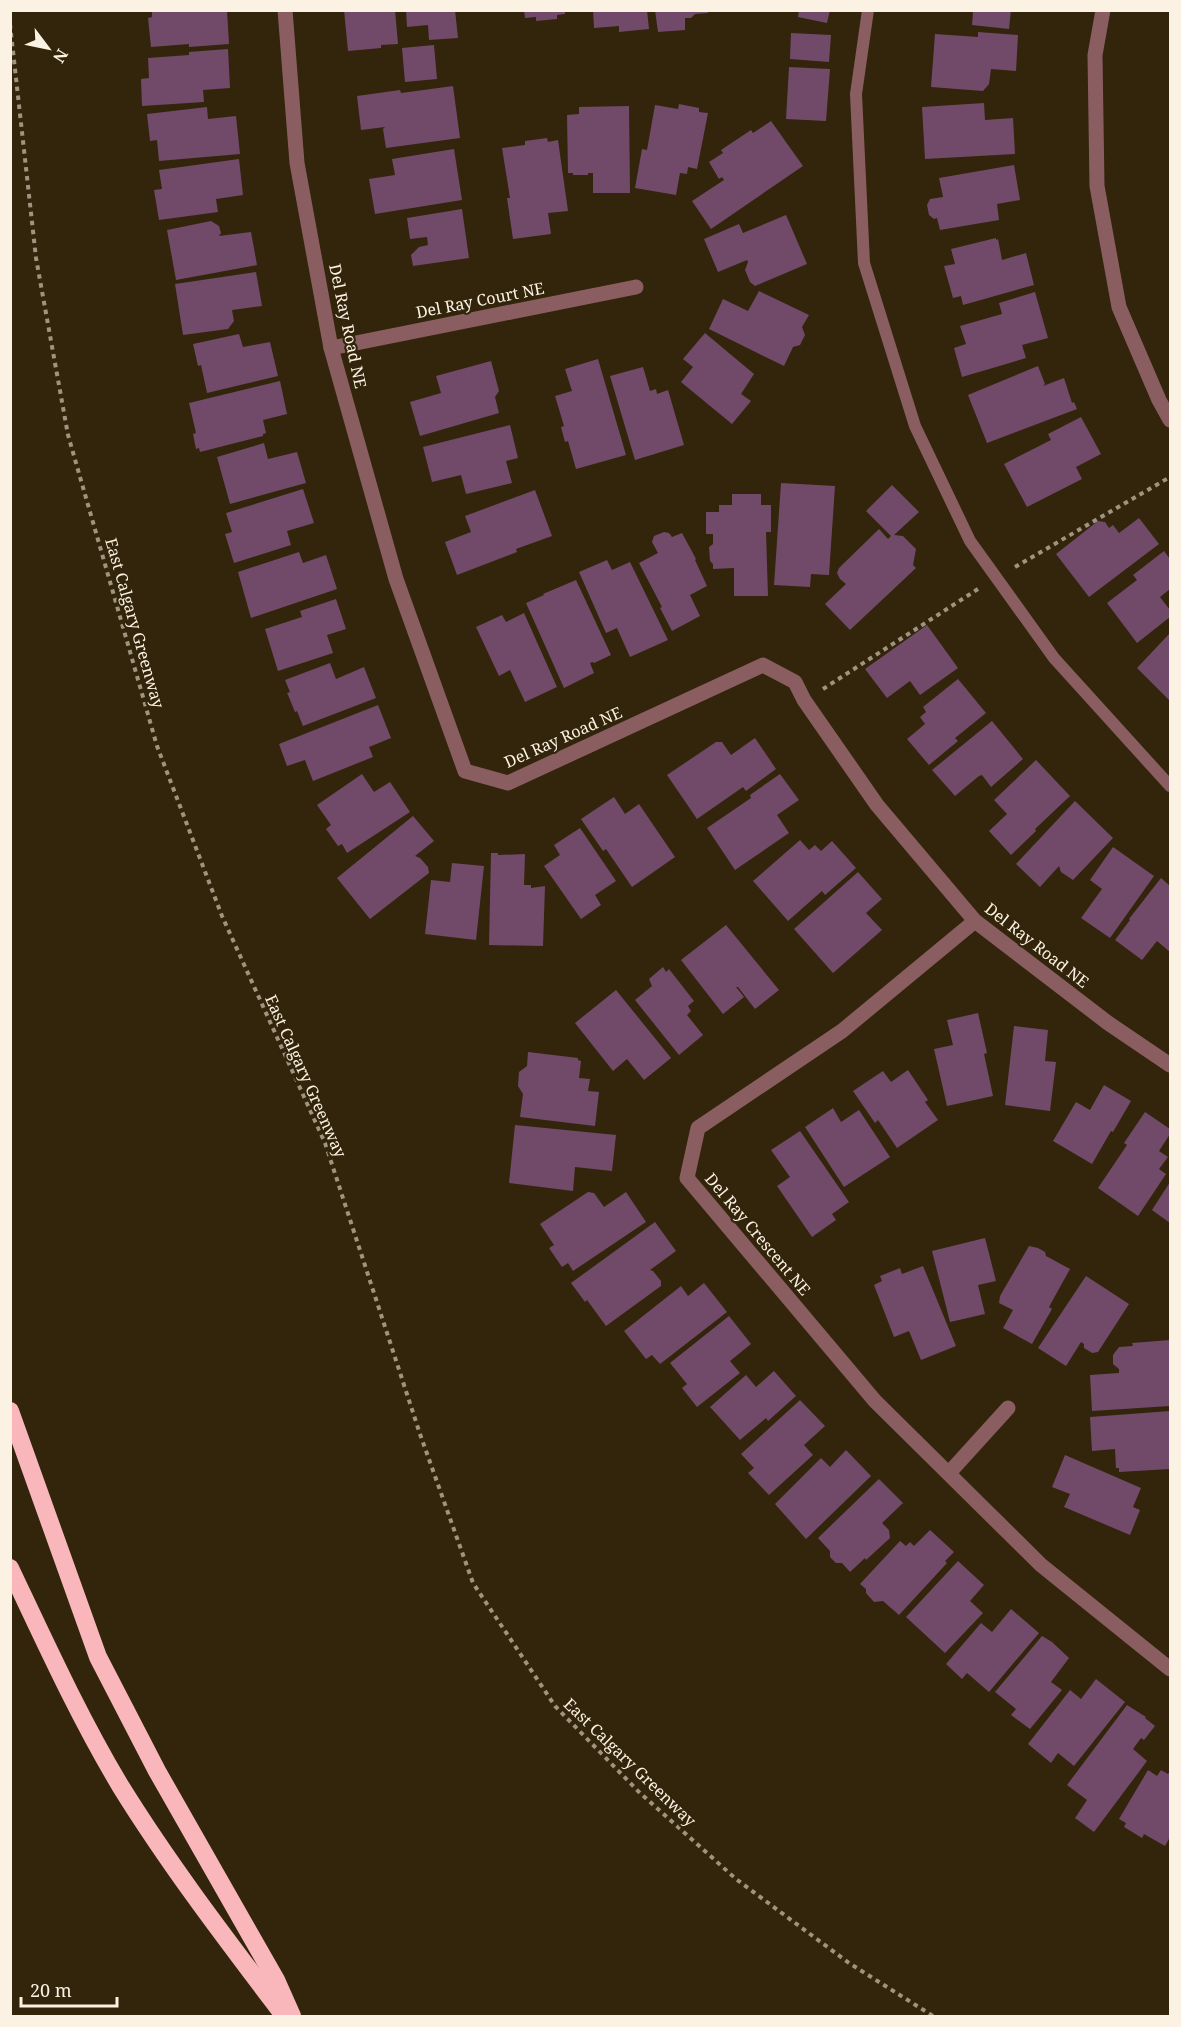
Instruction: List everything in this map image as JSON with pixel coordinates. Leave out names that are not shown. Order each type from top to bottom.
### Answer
[{"type":"highway","points":[[10,1411],[98,1657],[156,1771],[276,1980],[292,2016]]},
{"type":"highway","points":[[10,1568],[66,1687],[121,1786],[168,1860],[285,2016]]},
{"type":"street","name":"Del Ray Road NE","points":[[285,10],[297,164],[331,348],[396,579],[465,771],[508,783],[763,665],[795,682],[804,700],[877,805],[975,921],[1108,1023],[1170,1065]]},
{"type":"street","points":[[1103,10],[1095,55],[1097,186],[1119,307],[1170,420]]},
{"type":"street","name":"Del Ray Court NE","points":[[331,348],[636,287]]},
{"type":"street","name":"Del Ray Crescent NE","points":[[975,921],[842,1031],[698,1128],[687,1178],[875,1401],[1041,1565],[1170,1669]]},
{"type":"street","points":[[949,1473],[1008,1408]]},
{"type":"lane","points":[[868,10],[856,94],[864,263],[915,426],[970,541],[1054,658],[1170,786]]},
{"type":"path","name":"East Calgary Greenway","points":[[10,24],[36,258],[69,435],[154,735],[222,916],[325,1143],[420,1434],[473,1583],[555,1706],[640,1793],[736,1879],[849,1963],[933,2016]]},
{"type":"building","points":[[152,10],[227,10],[229,44],[151,47],[148,18],[152,17]]},
{"type":"building","points":[[344,10],[395,10],[398,44],[348,51]]},
{"type":"building","points":[[406,10],[455,10],[458,38],[429,40],[428,25],[407,27]]},
{"type":"building","points":[[524,10],[565,10],[565,14],[557,15],[557,19],[536,21],[536,17],[525,18]]},
{"type":"building","points":[[593,10],[647,10],[649,29],[619,32],[619,26],[594,28]]},
{"type":"building","points":[[655,10],[708,10],[708,13],[685,18],[685,30],[658,32]]},
{"type":"building","points":[[799,10],[830,10],[827,23],[798,17]]},
{"type":"building","points":[[969,10],[1011,10],[1009,29],[972,25],[973,12]]},
{"type":"building","points":[[978,32],[1018,35],[1016,71],[991,69],[989,84],[983,91],[931,87],[935,34],[978,37]]},
{"type":"building","points":[[791,33],[831,35],[829,62],[790,59]]},
{"type":"building","points":[[434,45],[437,79],[405,82],[402,48]]},
{"type":"building","points":[[228,49],[230,88],[203,90],[204,102],[142,106],[141,79],[149,78],[148,58]]},
{"type":"building","points":[[789,67],[830,69],[826,121],[786,119]]},
{"type":"building","points":[[453,86],[460,138],[386,148],[383,129],[385,127],[361,130],[357,96]]},
{"type":"building","points":[[984,103],[985,120],[1013,118],[1015,154],[925,159],[922,107]]},
{"type":"building","points":[[679,104],[699,108],[699,112],[708,113],[697,169],[688,167],[687,174],[680,173],[676,195],[635,188],[642,149],[647,150],[655,105],[678,109]]},
{"type":"building","points":[[629,106],[630,193],[593,193],[593,173],[573,175],[573,173],[568,173],[567,115],[579,114],[579,107]]},
{"type":"building","points":[[207,107],[208,119],[236,116],[240,154],[159,161],[157,140],[150,141],[147,114]]},
{"type":"building","points":[[771,121],[803,166],[711,229],[692,201],[724,180],[722,177],[719,179],[709,162],[723,153],[721,150],[751,130],[753,133]]},
{"type":"building","points":[[547,138],[548,142],[558,140],[568,211],[548,213],[551,234],[513,239],[507,198],[510,198],[502,148],[525,145],[525,141]]},
{"type":"building","points":[[454,149],[462,200],[375,214],[369,179],[395,175],[392,159]]},
{"type":"building","points":[[239,159],[243,195],[216,199],[218,212],[159,220],[154,190],[162,189],[159,170]]},
{"type":"building","points":[[1014,165],[1020,200],[997,204],[999,220],[940,230],[937,218],[934,219],[929,215],[927,205],[930,199],[943,197],[939,178]]},
{"type":"building","points":[[462,209],[469,258],[413,266],[411,255],[419,247],[428,245],[427,237],[410,239],[407,218]]},
{"type":"building","points":[[786,215],[807,264],[755,286],[750,282],[745,270],[747,260],[718,272],[704,239],[739,224],[743,233]]},
{"type":"building","points":[[211,221],[219,226],[221,233],[219,236],[251,232],[257,265],[176,280],[167,230]]},
{"type":"building","points":[[996,238],[1002,260],[1026,253],[1034,285],[963,305],[961,296],[953,298],[944,266],[955,264],[951,249]]},
{"type":"building","points":[[256,272],[262,306],[232,310],[234,321],[228,329],[183,335],[175,284]]},
{"type":"building","points":[[759,291],[809,315],[802,327],[805,335],[800,345],[793,347],[784,366],[709,329],[723,299],[748,311]]},
{"type":"building","points":[[1035,292],[1048,338],[1022,345],[1026,358],[962,377],[954,348],[966,344],[960,326],[1002,314],[999,303]]},
{"type":"building","points":[[705,333],[754,374],[741,394],[751,401],[732,424],[681,382],[693,367],[683,359]]},
{"type":"building","points":[[239,334],[243,347],[270,342],[278,376],[207,393],[201,365],[198,366],[193,344]]},
{"type":"building","points":[[598,359],[626,455],[576,469],[568,441],[565,442],[561,427],[564,426],[555,396],[572,391],[565,369]]},
{"type":"building","points":[[491,361],[499,391],[495,397],[499,413],[420,436],[410,402],[441,393],[436,376]]},
{"type":"building","points":[[1038,366],[1045,384],[1043,386],[1064,378],[1072,403],[1074,402],[1077,409],[987,443],[968,395]]},
{"type":"building","points":[[643,367],[650,391],[656,389],[657,394],[668,390],[684,445],[635,460],[610,376]]},
{"type":"building","points":[[280,381],[287,414],[263,420],[266,433],[263,436],[200,452],[199,448],[196,449],[193,434],[196,433],[189,403]]},
{"type":"building","points":[[1081,417],[1101,454],[1076,467],[1082,479],[1027,507],[1004,464],[1051,440],[1048,434]]},
{"type":"building","points":[[510,425],[518,458],[506,461],[512,483],[466,494],[461,475],[432,482],[423,447]]},
{"type":"building","points":[[264,443],[268,459],[297,452],[306,483],[230,504],[217,457]]},
{"type":"building","points":[[781,483],[835,486],[829,575],[811,574],[810,587],[774,585]]},
{"type":"building","points":[[892,485],[919,512],[894,535],[903,536],[916,549],[913,565],[916,568],[850,630],[825,604],[846,584],[837,573],[839,568],[879,529],[888,539],[891,536],[866,511]]},
{"type":"building","points":[[303,489],[314,523],[287,531],[291,545],[234,563],[225,534],[232,532],[226,513]]},
{"type":"building","points":[[535,490],[552,536],[457,575],[445,542],[471,532],[465,516]]},
{"type":"building","points":[[732,494],[761,494],[761,505],[771,505],[771,532],[766,532],[768,596],[734,596],[734,568],[713,569],[710,561],[709,547],[713,544],[713,534],[706,534],[706,512],[719,512],[719,505],[732,505]]},
{"type":"building","points":[[1139,518],[1159,544],[1089,597],[1056,554],[1098,521],[1105,522],[1109,528],[1113,525],[1119,533]]},
{"type":"building","points":[[664,532],[669,533],[672,537],[682,533],[707,586],[690,595],[700,616],[672,631],[639,563],[658,553],[652,542],[654,536]]},
{"type":"building","points":[[1164,551],[1170,559],[1170,589],[1160,597],[1170,610],[1170,617],[1137,643],[1107,603],[1137,580],[1133,575]]},
{"type":"building","points":[[299,552],[303,563],[326,555],[337,589],[251,618],[238,572]]},
{"type":"building","points":[[607,560],[612,570],[630,562],[668,640],[630,657],[617,628],[606,633],[579,572]]},
{"type":"building","points":[[576,580],[611,655],[590,663],[594,673],[564,688],[526,603]]},
{"type":"building","points":[[336,599],[346,629],[327,635],[333,653],[278,671],[265,629],[302,617],[300,611]]},
{"type":"building","points":[[524,613],[557,687],[525,702],[510,670],[499,676],[476,627],[502,615],[506,622]]},
{"type":"building","points":[[927,625],[958,668],[920,695],[910,681],[887,698],[865,669]]},
{"type":"building","points":[[1170,633],[1170,701],[1137,668]]},
{"type":"building","points":[[330,663],[336,679],[364,667],[376,698],[303,726],[287,693],[290,692],[285,680]]},
{"type":"building","points":[[958,679],[986,713],[955,738],[958,741],[929,765],[907,739],[925,724],[920,717],[926,712],[923,707]]},
{"type":"building","points":[[378,705],[391,738],[369,747],[373,757],[313,781],[305,760],[287,766],[279,744]]},
{"type":"building","points":[[992,721],[1023,759],[991,787],[982,775],[955,796],[932,770]]},
{"type":"building","points":[[755,738],[776,769],[746,791],[743,787],[697,819],[667,775],[716,742],[722,742],[731,755]]},
{"type":"building","points":[[1036,760],[1070,796],[1011,855],[989,831],[1007,814],[994,800]]},
{"type":"building","points":[[362,774],[374,792],[390,782],[410,812],[347,853],[342,844],[338,846],[326,829],[331,825],[317,805]]},
{"type":"building","points":[[780,774],[799,800],[777,815],[789,833],[735,870],[707,828],[751,798],[750,795]]},
{"type":"building","points":[[614,797],[625,814],[639,804],[675,857],[632,887],[606,849],[603,851],[581,819]]},
{"type":"building","points":[[1075,801],[1113,838],[1073,880],[1061,872],[1059,866],[1040,887],[1016,864]]},
{"type":"building","points":[[413,816],[434,841],[415,856],[428,867],[429,873],[370,919],[337,878]]},
{"type":"building","points":[[580,828],[616,881],[595,895],[601,905],[581,919],[544,866],[560,855],[554,845]]},
{"type":"building","points":[[800,840],[809,850],[815,845],[821,851],[832,841],[856,868],[825,895],[822,891],[788,921],[753,881]]},
{"type":"building","points":[[1113,847],[1154,876],[1110,938],[1081,918],[1102,889],[1090,880]]},
{"type":"building","points":[[491,853],[525,854],[524,885],[531,885],[531,888],[545,886],[543,946],[489,945]]},
{"type":"building","points":[[452,863],[484,866],[476,940],[425,934],[431,880],[450,882]]},
{"type":"building","points":[[858,872],[882,899],[866,913],[882,930],[833,973],[794,929]]},
{"type":"building","points":[[1161,878],[1170,886],[1170,952],[1157,941],[1142,960],[1115,940]]},
{"type":"building","points":[[726,925],[779,990],[755,1009],[736,987],[744,997],[723,1014],[681,960]]},
{"type":"building","points":[[663,967],[666,972],[669,969],[694,1001],[688,1006],[691,1011],[687,1015],[703,1035],[679,1055],[635,1000],[652,986],[649,979]]},
{"type":"building","points":[[616,990],[671,1058],[644,1080],[627,1059],[613,1071],[575,1023]]},
{"type":"building","points":[[978,1013],[993,1096],[947,1106],[934,1049],[953,1045],[947,1020]]},
{"type":"building","points":[[1014,1026],[1048,1030],[1045,1061],[1056,1062],[1050,1111],[1005,1105]]},
{"type":"building","points":[[528,1052],[578,1058],[581,1061],[579,1078],[590,1079],[588,1091],[599,1092],[595,1126],[520,1117],[523,1094],[518,1086],[519,1072],[527,1066]]},
{"type":"building","points":[[908,1070],[928,1100],[925,1102],[938,1120],[897,1148],[878,1120],[875,1123],[853,1091],[883,1071],[891,1082]]},
{"type":"building","points":[[1104,1085],[1131,1101],[1092,1164],[1053,1141],[1076,1102],[1090,1110]]},
{"type":"building","points":[[833,1108],[841,1122],[859,1110],[890,1157],[844,1187],[805,1127]]},
{"type":"building","points":[[1145,1112],[1170,1129],[1170,1134],[1159,1151],[1168,1157],[1159,1169],[1166,1174],[1138,1216],[1098,1188],[1127,1145],[1124,1143]]},
{"type":"building","points":[[515,1125],[616,1135],[612,1171],[575,1167],[573,1191],[509,1183]]},
{"type":"building","points":[[800,1131],[849,1202],[832,1214],[836,1220],[812,1237],[777,1186],[790,1177],[771,1150]]},
{"type":"building","points":[[1170,1182],[1170,1223],[1152,1210]]},
{"type":"building","points":[[588,1192],[594,1193],[604,1207],[626,1192],[646,1222],[573,1271],[568,1263],[562,1267],[549,1248],[554,1245],[540,1224]]},
{"type":"building","points":[[655,1222],[676,1251],[650,1270],[661,1281],[661,1286],[606,1326],[571,1283]]},
{"type":"building","points":[[985,1238],[996,1281],[978,1285],[985,1314],[950,1322],[932,1251]]},
{"type":"building","points":[[1029,1246],[1038,1248],[1045,1252],[1046,1256],[1070,1269],[1049,1307],[1052,1309],[1032,1344],[1003,1328],[1013,1310],[999,1303],[1000,1296]]},
{"type":"building","points":[[923,1266],[956,1346],[921,1360],[909,1331],[894,1337],[874,1285],[882,1281],[880,1276],[900,1268],[902,1274]]},
{"type":"building","points":[[1086,1276],[1129,1304],[1098,1352],[1092,1353],[1084,1348],[1081,1342],[1066,1366],[1038,1348]]},
{"type":"building","points":[[704,1283],[727,1312],[660,1364],[652,1355],[646,1359],[624,1331],[681,1286],[688,1296]]},
{"type":"building","points":[[729,1316],[751,1344],[730,1361],[740,1373],[697,1407],[682,1388],[687,1384],[670,1363]]},
{"type":"building","points":[[1170,1340],[1170,1406],[1092,1411],[1090,1375],[1119,1373],[1119,1369],[1113,1364],[1113,1355],[1119,1347],[1133,1346],[1132,1343]]},
{"type":"building","points":[[774,1371],[796,1396],[768,1421],[766,1418],[740,1440],[710,1407],[746,1375],[756,1387]]},
{"type":"building","points":[[800,1400],[825,1426],[804,1445],[813,1455],[769,1495],[748,1473],[754,1468],[741,1454]]},
{"type":"building","points":[[1170,1411],[1170,1469],[1119,1472],[1119,1468],[1116,1468],[1115,1449],[1092,1451],[1090,1417]]},
{"type":"building","points":[[846,1450],[871,1476],[806,1539],[775,1504],[821,1458],[830,1467]]},
{"type":"building","points":[[1065,1455],[1141,1488],[1133,1507],[1140,1510],[1130,1535],[1064,1507],[1070,1494],[1052,1487]]},
{"type":"building","points":[[879,1479],[903,1503],[882,1523],[889,1530],[890,1538],[850,1572],[842,1563],[836,1563],[830,1557],[830,1551],[818,1538]]},
{"type":"building","points":[[930,1530],[954,1552],[945,1561],[947,1563],[899,1615],[883,1601],[874,1602],[860,1584],[900,1541],[906,1546],[910,1542],[914,1546]]},
{"type":"building","points":[[958,1561],[984,1585],[970,1601],[983,1613],[945,1653],[906,1617]]},
{"type":"building","points":[[1011,1609],[1039,1633],[989,1692],[967,1673],[962,1679],[946,1664],[981,1623],[992,1632]]},
{"type":"building","points":[[1042,1636],[1069,1658],[1051,1682],[1062,1690],[1030,1729],[1011,1715],[1016,1709],[995,1692]]},
{"type":"building","points":[[1096,1679],[1125,1702],[1074,1766],[1058,1753],[1051,1763],[1028,1744],[1070,1690],[1081,1699]]},
{"type":"building","points":[[1127,1705],[1146,1717],[1155,1726],[1144,1740],[1141,1738],[1133,1749],[1147,1761],[1094,1832],[1075,1818],[1087,1800],[1067,1785]]},
{"type":"building","points":[[1148,1770],[1157,1776],[1161,1770],[1168,1774],[1170,1771],[1170,1837],[1165,1846],[1144,1834],[1142,1838],[1124,1827],[1126,1823],[1119,1819]]}]
